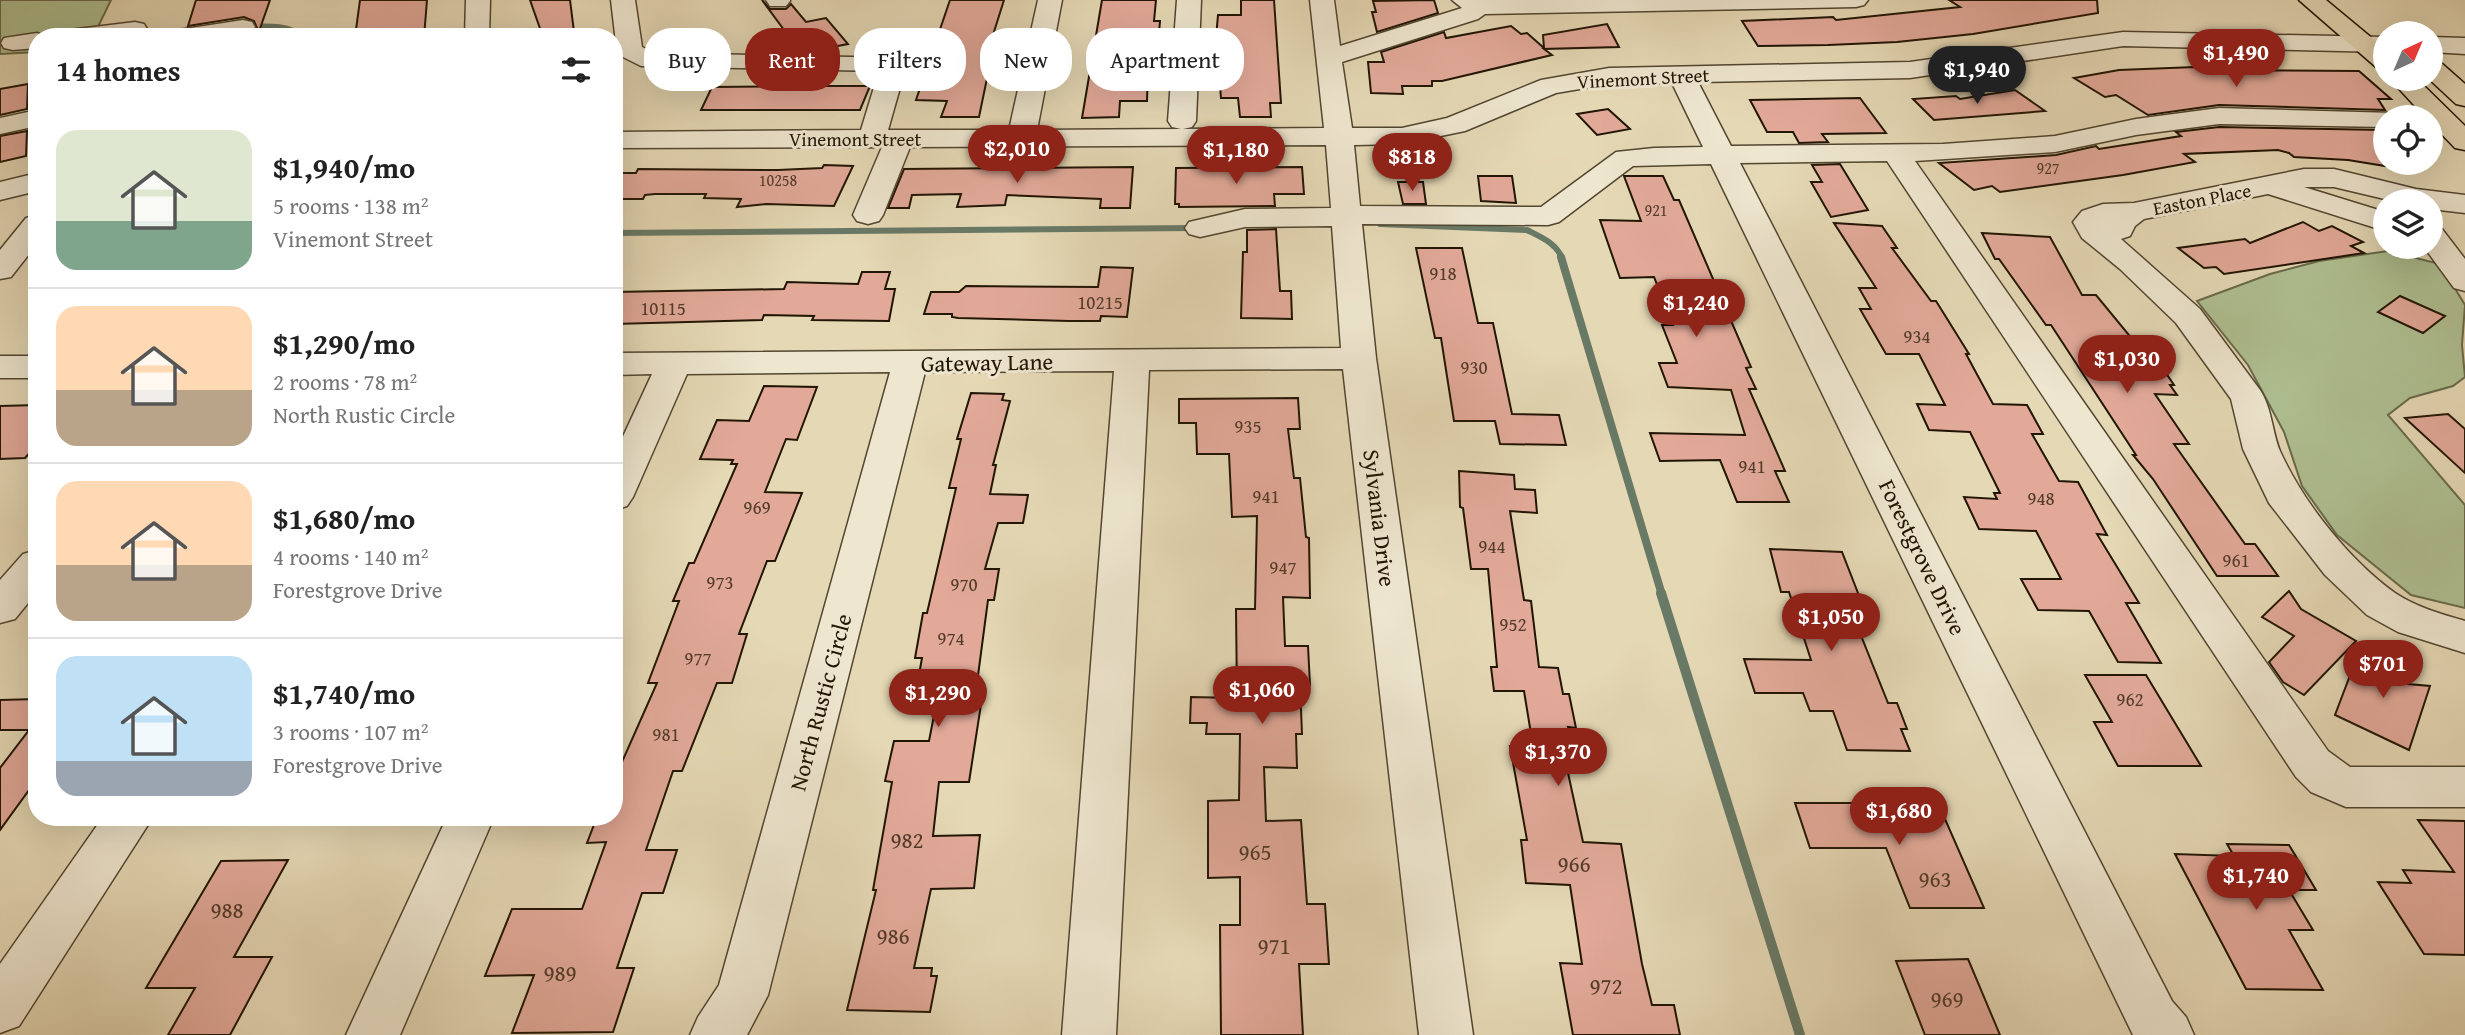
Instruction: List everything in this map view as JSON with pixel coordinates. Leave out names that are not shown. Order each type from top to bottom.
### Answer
[{"type":"main road","points":[[2312,0],[2373,36]]},
{"type":"main road","points":[[2357,8],[2373,30]]},
{"type":"main road","points":[[2443,78],[2465,97]]},
{"type":"main road","points":[[2413,91],[2425,105]]},
{"type":"main road","points":[[2443,124],[2465,142]]},
{"type":"street","points":[[477,28],[478,0]]},
{"type":"street","points":[[623,0],[630,51],[650,61],[894,63],[885,139],[868,215]]},
{"type":"street","points":[[1021,138],[1050,0]]},
{"type":"street","points":[[1182,121],[1189,0]]},
{"type":"street","name":"Sylvania Drive","points":[[1322,0],[1339,137],[1359,358],[1446,1035]]},
{"type":"street","points":[[1328,54],[1346,54],[1469,14],[1472,4],[1856,0]]},
{"type":"street","points":[[236,28],[243,27]]},
{"type":"street","name":"Vinemont Street","points":[[623,140],[1402,136],[1455,125],[1517,97],[1574,80],[1609,76],[1910,70],[2123,39],[2373,40]]},
{"type":"street","points":[[2443,46],[2465,47]]},
{"type":"street","name":"Forestgrove Drive","points":[[1682,76],[2153,1019],[2167,1035]]},
{"type":"street","points":[[1347,226],[1377,214],[1548,216],[1626,158],[1895,152],[2055,145],[2136,127],[2219,116],[2373,118]]},
{"type":"street","points":[[0,126],[28,120]]},
{"type":"street","points":[[1895,152],[2312,764],[2327,778],[2346,787],[2465,787]]},
{"type":"street","name":"Easton Place","points":[[2375,189],[2334,178],[2304,178],[2134,212],[2106,212],[2094,215],[2088,222],[2093,232],[2131,262],[2188,316],[2248,398],[2261,449],[2288,503],[2339,565],[2381,604],[2413,621],[2465,637]]},
{"type":"street","points":[[0,191],[28,184]]},
{"type":"street","name":"Easton Place","points":[[2270,186],[2373,218]]},
{"type":"street","name":"Easton Place","points":[[2443,202],[2465,204]]},
{"type":"street","points":[[1200,228],[1245,218],[1347,226],[1380,237],[1457,226]]},
{"type":"street","points":[[0,270],[28,235]]},
{"type":"street","points":[[2443,251],[2465,281]]},
{"type":"street","name":"Gateway Lane","points":[[623,364],[1359,358]]},
{"type":"street","points":[[1089,1035],[1132,361]]},
{"type":"street","name":"North Rustic Circle","points":[[717,1035],[742,995],[910,363]]},
{"type":"street","points":[[623,477],[674,364]]},
{"type":"street","points":[[0,367],[28,367]]},
{"type":"street","points":[[0,608],[28,575]]},
{"type":"street","points":[[0,1008],[124,826]]},
{"type":"street","points":[[373,1035],[467,826]]},
{"type":"green space","points":[[0,0],[111,0],[97,28],[28,28],[28,52],[0,54]]},
{"type":"green space","points":[[2373,253],[2373,259],[2420,259],[2440,264],[2465,305],[2462,345],[2465,377],[2453,386],[2410,398],[2388,415],[2465,505],[2465,608],[2411,595],[2337,535],[2302,486],[2284,432],[2248,365],[2197,301],[2270,274],[2319,261]]},
{"type":"building","points":[[196,0],[270,0],[260,28],[257,28],[254,21],[244,17],[188,26]]},
{"type":"building","points":[[360,0],[427,0],[425,28],[356,28]]},
{"type":"building","points":[[530,0],[570,0],[574,28],[540,28]]},
{"type":"building","points":[[762,0],[770,9],[786,9],[791,4],[806,22],[826,18],[834,28],[783,28]]},
{"type":"building","points":[[950,0],[1004,0],[995,28],[980,28],[980,91],[984,91],[979,117],[941,117],[947,101],[916,100],[919,91],[966,91],[966,28],[940,28]]},
{"type":"building","points":[[1102,0],[1156,0],[1154,21],[1160,21],[1159,28],[1097,28]]},
{"type":"building","points":[[1241,0],[1274,0],[1281,103],[1270,103],[1271,117],[1240,117],[1238,98],[1221,98],[1220,91],[1244,91],[1244,28],[1217,28],[1218,15],[1241,15]]},
{"type":"building","points":[[1434,0],[1438,13],[1377,32],[1372,12],[1376,12],[1373,1]]},
{"type":"building","points":[[1949,0],[2097,0],[2098,13],[1973,34],[1897,42],[1828,45],[1758,46],[1742,21],[1833,17],[1836,20],[1960,7]]},
{"type":"building","points":[[1607,24],[1619,47],[1544,49],[1552,55],[1442,81],[1432,81],[1432,86],[1402,86],[1403,94],[1371,93],[1368,62],[1384,62],[1381,52],[1444,32],[1446,38],[1511,26],[1521,34],[1527,33],[1544,48],[1543,35]]},
{"type":"building","points":[[840,35],[848,44],[840,46]]},
{"type":"building","points":[[2195,67],[2199,70],[2359,71],[2373,83],[2373,91],[2382,91],[2391,99],[2378,99],[2382,105],[2373,105],[2373,110],[2219,105],[2148,115],[2116,95],[2105,97],[2074,78],[2119,70]]},
{"type":"building","points":[[28,84],[27,109],[0,115],[0,89]]},
{"type":"building","points":[[840,86],[854,86],[854,91],[868,91],[860,110],[701,110],[710,91],[731,91],[731,87],[745,87],[745,91],[840,91]]},
{"type":"building","points":[[2015,90],[2045,111],[1934,120],[1913,99],[1956,96],[1960,99]]},
{"type":"building","points":[[1087,91],[1147,91],[1147,101],[1120,101],[1119,117],[1082,118]]},
{"type":"building","points":[[1860,98],[1886,133],[1822,134],[1828,142],[1799,143],[1793,132],[1767,132],[1750,100]]},
{"type":"building","points":[[1608,109],[1630,129],[1597,135],[1577,114]]},
{"type":"building","points":[[2219,127],[2373,130],[2373,164],[2294,157],[2278,150],[2184,154],[2195,162],[2000,192],[1992,186],[1974,190],[1939,163],[2056,155],[2096,146],[2099,149],[2181,136],[2176,132]]},
{"type":"building","points":[[27,131],[26,156],[0,162],[0,136]]},
{"type":"building","points":[[1840,164],[1868,210],[1831,217],[1811,182],[1822,182],[1812,165]]},
{"type":"building","points":[[824,165],[853,166],[834,206],[766,204],[737,207],[741,199],[704,198],[706,194],[655,194],[645,195],[643,199],[623,199],[623,173],[636,173],[638,169],[822,168]]},
{"type":"building","points":[[1133,167],[1130,208],[1100,208],[1101,199],[1007,195],[1005,205],[957,207],[961,194],[912,195],[909,208],[888,208],[904,169]]},
{"type":"building","points":[[1302,167],[1304,194],[1274,194],[1275,206],[1179,207],[1179,204],[1175,204],[1176,168]]},
{"type":"building","points":[[1478,176],[1512,176],[1516,203],[1481,201]]},
{"type":"building","points":[[1624,176],[1663,176],[1674,200],[1679,200],[1751,367],[1746,368],[1756,389],[1749,389],[1785,471],[1775,471],[1789,502],[1737,502],[1720,460],[1660,461],[1650,433],[1745,435],[1731,390],[1668,387],[1659,363],[1677,363],[1662,325],[1673,325],[1654,277],[1620,278],[1600,220],[1641,221]]},
{"type":"building","points":[[1398,182],[1423,182],[1426,204],[1403,204]]},
{"type":"building","points":[[2303,222],[2319,231],[2332,226],[2363,242],[2351,246],[2364,253],[2224,274],[2216,267],[2204,268],[2178,248],[2245,239],[2250,243]]},
{"type":"building","points":[[1834,223],[1882,226],[1897,248],[1892,248],[1931,301],[1936,301],[1969,354],[1966,354],[1993,404],[2027,405],[2043,434],[2032,434],[2059,481],[2078,482],[2107,535],[2097,534],[2139,603],[2126,603],[2161,663],[2118,662],[2089,611],[2038,610],[2021,579],[2061,579],[2036,531],[1979,529],[1964,497],[1997,499],[1994,493],[2000,493],[1970,432],[1929,430],[1917,404],[1945,405],[1919,354],[1886,354],[1860,309],[1871,309],[1859,288],[1876,288]]},
{"type":"building","points":[[1276,229],[1280,291],[1291,291],[1292,319],[1241,318],[1243,252],[1247,252],[1247,230]]},
{"type":"building","points":[[1982,233],[2050,237],[2082,295],[2096,295],[2142,351],[2151,351],[2174,385],[2170,385],[2177,395],[2155,394],[2189,444],[2174,444],[2245,544],[2255,544],[2278,576],[2217,576],[2153,479],[2133,455],[2136,455],[2051,325],[2046,325],[1999,259],[1995,259]]},
{"type":"building","points":[[1416,248],[1462,248],[1478,323],[1493,323],[1512,414],[1559,415],[1566,445],[1500,444],[1495,421],[1454,421],[1441,338],[1435,338]]},
{"type":"building","points":[[1101,267],[1133,268],[1127,317],[1101,316],[1100,321],[1069,321],[958,318],[952,317],[952,314],[924,314],[931,292],[959,292],[966,286],[1098,287]]},
{"type":"building","points":[[862,272],[890,272],[885,289],[895,289],[889,321],[812,320],[814,316],[764,315],[762,320],[623,324],[623,292],[784,289],[787,282],[858,284]]},
{"type":"building","points":[[2400,296],[2445,316],[2423,333],[2378,312]]},
{"type":"building","points":[[764,386],[817,387],[797,440],[786,439],[765,492],[802,493],[775,561],[767,561],[739,634],[747,634],[732,683],[717,683],[682,771],[673,771],[646,850],[677,850],[663,893],[642,893],[617,968],[634,968],[613,1032],[512,1033],[534,975],[485,976],[512,909],[582,909],[606,842],[587,843],[594,826],[623,826],[623,760],[657,683],[648,683],[679,601],[673,601],[689,563],[694,563],[737,464],[731,464],[733,460],[700,459],[717,420],[749,421]]},
{"type":"building","points":[[971,393],[1004,394],[1002,400],[1010,401],[993,465],[996,465],[990,494],[1028,495],[1023,523],[998,523],[985,569],[999,569],[994,600],[988,600],[975,698],[982,698],[969,782],[939,782],[933,836],[980,835],[974,888],[931,889],[914,968],[932,968],[931,976],[937,976],[930,1012],[847,1010],[876,890],[873,890],[892,782],[885,781],[894,741],[929,741],[940,685],[917,686],[922,658],[915,658],[923,613],[927,613],[956,488],[949,488],[961,439],[957,439]]},
{"type":"building","points":[[1298,398],[1300,429],[1288,429],[1294,478],[1300,478],[1306,537],[1309,538],[1310,598],[1283,597],[1285,646],[1308,646],[1310,685],[1300,685],[1302,734],[1296,734],[1297,768],[1264,767],[1266,821],[1301,820],[1307,904],[1325,904],[1329,964],[1299,964],[1303,1035],[1221,1035],[1220,925],[1240,925],[1240,877],[1208,878],[1208,801],[1239,800],[1240,734],[1206,734],[1207,723],[1190,723],[1191,697],[1237,698],[1236,609],[1255,609],[1257,516],[1232,517],[1229,454],[1197,454],[1196,423],[1179,423],[1179,399]]},
{"type":"building","points":[[28,405],[28,455],[25,458],[0,459],[0,406]]},
{"type":"building","points":[[2448,414],[2465,429],[2465,473],[2405,418]]},
{"type":"building","points":[[1459,471],[1514,475],[1515,489],[1535,490],[1537,513],[1510,511],[1524,600],[1531,601],[1539,667],[1558,668],[1563,694],[1569,694],[1576,728],[1568,727],[1575,759],[1565,759],[1583,842],[1621,844],[1652,1005],[1674,1005],[1680,1035],[1573,1035],[1560,963],[1582,964],[1570,885],[1526,883],[1521,840],[1527,840],[1510,746],[1533,746],[1524,691],[1494,691],[1491,667],[1497,667],[1488,569],[1471,569],[1463,508],[1460,507]]},
{"type":"building","points":[[1770,549],[1842,552],[1870,624],[1856,623],[1888,703],[1897,703],[1907,729],[1901,729],[1910,751],[1847,750],[1833,711],[1810,711],[1803,693],[1755,693],[1744,659],[1811,660],[1789,592],[1781,592]]},
{"type":"building","points":[[2289,591],[2301,609],[2356,641],[2304,695],[2283,682],[2269,662],[2294,636],[2262,617]]},
{"type":"building","points":[[2360,649],[2412,672],[2408,684],[2430,686],[2409,750],[2335,715]]},
{"type":"building","points":[[2085,675],[2146,675],[2201,766],[2118,766],[2094,722],[2112,722]]},
{"type":"building","points":[[28,699],[28,730],[0,730],[0,700]]},
{"type":"building","points":[[28,731],[28,791],[0,830],[0,768]]},
{"type":"building","points":[[1795,803],[1938,803],[1984,908],[1910,908],[1886,848],[1810,848]]},
{"type":"building","points":[[2418,820],[2465,821],[2465,955],[2424,954],[2378,882],[2411,883],[2403,870],[2454,872]]},
{"type":"building","points":[[2227,844],[2289,845],[2316,890],[2289,890],[2313,930],[2289,930],[2323,990],[2246,989],[2175,854],[2234,856]]},
{"type":"building","points":[[288,860],[234,957],[272,957],[230,1035],[168,1035],[195,988],[146,988],[221,861]]},
{"type":"building","points":[[1968,959],[2000,1035],[1925,1035],[1896,961]]},
{"type":"waterway","points":[[243,27],[282,28]]},
{"type":"waterway","points":[[1380,224],[1527,230],[1552,244],[1562,258]]},
{"type":"waterway","points":[[623,233],[1194,228]]},
{"type":"waterway","points":[[1561,257],[1662,595]]},
{"type":"waterway","points":[[1661,593],[1800,1035]]}]
